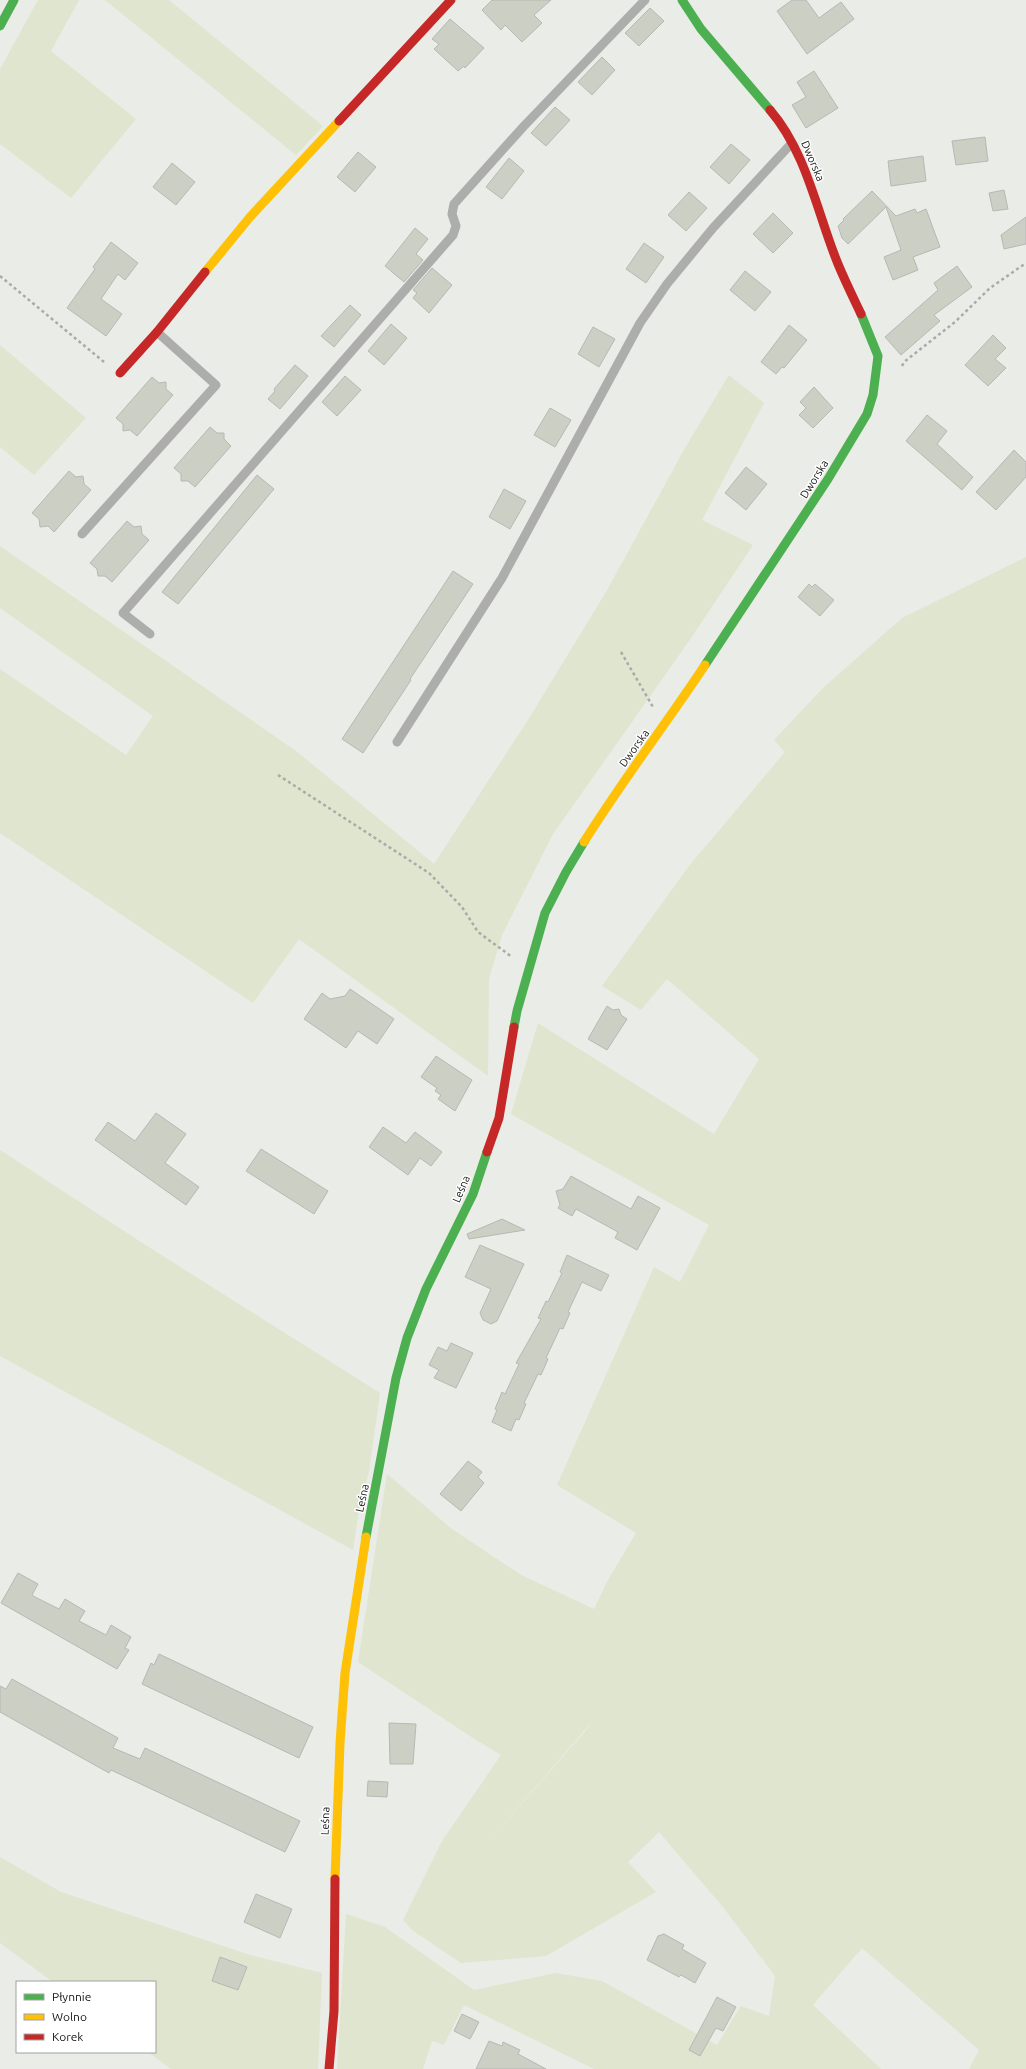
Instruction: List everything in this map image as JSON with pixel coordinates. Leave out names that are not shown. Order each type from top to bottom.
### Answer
[{"type":"main road","points":[[0,26],[14,0]]},
{"type":"main road","points":[[120,372],[157,332],[250,217],[451,0]]},
{"type":"main road","name":"Dworska","points":[[532,955],[545,913],[566,872],[601,815],[664,727],[828,479],[867,414],[873,395],[878,356],[871,335],[838,264],[813,192],[792,143],[780,122],[705,34],[682,0]]},
{"type":"main road","name":"Leśna","points":[[329,2069],[334,2011],[334,1902],[340,1743],[345,1673],[372,1508],[396,1378],[407,1338],[426,1289],[473,1194],[499,1118],[517,1011],[532,955]]},
{"type":"lane","points":[[150,634],[123,613],[453,236],[456,226],[452,214],[454,204],[524,126],[645,0]]},
{"type":"lane","points":[[397,742],[502,578],[640,323],[667,284],[713,228],[792,143]]},
{"type":"lane","points":[[82,534],[216,384],[157,332]]},
{"type":"path","points":[[902,366],[904,362],[955,322],[990,288],[1026,263]]},
{"type":"path","points":[[0,276],[106,364],[120,372]]},
{"type":"path","points":[[621,652],[664,727]]},
{"type":"path","points":[[278,775],[429,873],[462,907],[478,932],[528,969]]},
{"type":"green space","points":[[38,0],[79,0],[51,51],[136,119],[71,198],[0,144],[0,69]]},
{"type":"green space","points":[[105,0],[169,0],[323,126],[296,155]]},
{"type":"green space","points":[[0,345],[86,418],[34,475],[0,447]]},
{"type":"green space","points":[[729,375],[764,403],[702,520],[753,545],[689,641],[553,834],[502,935],[489,979],[488,1076],[299,939],[253,1003],[0,833],[0,669],[126,755],[153,716],[0,608],[0,546],[296,751],[434,864],[528,720],[606,592],[685,448]]},
{"type":"green space","points":[[1026,557],[1026,2069],[969,2069],[979,2050],[862,1948],[813,2005],[881,2069],[594,2069],[464,2005],[444,2045],[432,2041],[423,2069],[337,2069],[346,1914],[385,1927],[474,1990],[556,1973],[602,1981],[717,2045],[741,2006],[769,2016],[775,1976],[723,1907],[659,1832],[628,1862],[656,1892],[546,1956],[461,1963],[412,1930],[403,1920],[442,1841],[501,1755],[358,1662],[387,1474],[452,1529],[521,1575],[594,1609],[608,1580],[636,1533],[557,1485],[654,1267],[680,1282],[709,1225],[511,1114],[538,1023],[714,1134],[759,1059],[667,979],[641,1010],[602,986],[689,866],[785,752],[774,740],[824,687],[902,618]],"holes":[[[591,1724],[581,1736],[481,1850]]]},
{"type":"green space","points":[[0,1150],[147,1246],[380,1393],[369,1472],[359,1510],[353,1550],[0,1356]]},
{"type":"green space","points":[[0,1857],[61,1892],[250,1955],[322,1973],[318,2069],[171,2069],[149,2053],[156,2053],[156,1981],[52,1981],[0,1943]]},
{"type":"building","points":[[492,0],[551,0],[534,15],[542,23],[522,42],[505,25],[501,30],[482,10]]},
{"type":"building","points":[[792,0],[806,0],[819,18],[841,2],[854,19],[807,54],[777,11]]},
{"type":"building","points":[[650,8],[664,21],[639,46],[625,33]]},
{"type":"building","points":[[450,19],[484,48],[465,68],[464,66],[458,71],[434,49],[439,44],[432,39]]},
{"type":"building","points":[[602,57],[615,70],[592,95],[578,82]]},
{"type":"building","points":[[814,71],[838,108],[806,128],[792,105],[806,97],[797,82]]},
{"type":"building","points":[[555,107],[570,120],[546,146],[531,133]]},
{"type":"building","points":[[985,137],[988,161],[956,165],[952,141]]},
{"type":"building","points":[[731,144],[750,160],[729,184],[710,167]]},
{"type":"building","points":[[358,152],[376,167],[355,192],[337,177]]},
{"type":"building","points":[[923,156],[926,181],[891,186],[888,161]]},
{"type":"building","points":[[509,158],[524,171],[502,199],[486,187]]},
{"type":"building","points":[[172,163],[195,182],[176,205],[153,187]]},
{"type":"building","points":[[1004,190],[1008,209],[993,211],[989,193]]},
{"type":"building","points":[[872,191],[896,216],[915,209],[917,213],[926,209],[940,247],[913,257],[918,270],[893,280],[884,257],[901,250],[886,207],[848,244],[842,238],[838,226],[844,220],[843,219]]},
{"type":"building","points":[[689,192],[707,208],[686,231],[668,215]]},
{"type":"building","points":[[773,213],[793,233],[773,253],[753,234]]},
{"type":"building","points":[[1026,217],[1026,244],[1004,249],[1001,235]]},
{"type":"building","points":[[415,228],[428,239],[416,254],[423,260],[404,282],[385,266]]},
{"type":"building","points":[[111,242],[138,263],[125,280],[118,274],[101,299],[122,314],[106,336],[67,308],[95,269],[93,267]]},
{"type":"building","points":[[644,243],[664,257],[646,283],[626,269]]},
{"type":"building","points":[[957,266],[972,287],[934,315],[940,321],[901,355],[885,337],[938,290],[934,283]]},
{"type":"building","points":[[432,268],[452,285],[429,313],[413,298],[417,293],[413,290]]},
{"type":"building","points":[[745,271],[771,292],[755,311],[730,290]]},
{"type":"building","points":[[350,305],[361,315],[334,347],[321,336]]},
{"type":"building","points":[[391,324],[407,338],[384,365],[368,351]]},
{"type":"building","points":[[789,325],[807,340],[784,368],[782,367],[776,374],[761,362]]},
{"type":"building","points":[[593,327],[615,339],[599,367],[578,354]]},
{"type":"building","points":[[993,335],[1006,348],[995,359],[1006,368],[988,386],[965,365]]},
{"type":"building","points":[[295,365],[308,376],[280,409],[268,399],[275,391],[274,389]]},
{"type":"building","points":[[345,376],[361,390],[337,416],[322,402]]},
{"type":"building","points":[[152,377],[159,383],[166,382],[166,389],[173,395],[137,436],[130,430],[123,431],[123,424],[116,418]]},
{"type":"building","points":[[814,387],[833,408],[813,428],[799,415],[806,408],[800,402]]},
{"type":"building","points":[[550,408],[571,420],[555,447],[534,435]]},
{"type":"building","points":[[927,415],[947,431],[937,444],[973,477],[962,490],[906,441]]},
{"type":"building","points":[[210,427],[217,433],[224,433],[224,439],[231,446],[195,487],[188,481],[181,481],[181,474],[174,468]]},
{"type":"building","points":[[1014,450],[1026,462],[1026,477],[996,510],[976,492]]},
{"type":"building","points":[[746,467],[767,484],[746,510],[725,493]]},
{"type":"building","points":[[69,471],[76,477],[83,476],[84,484],[91,490],[54,532],[48,526],[40,527],[39,519],[32,513]]},
{"type":"building","points":[[257,475],[274,489],[178,604],[162,592]]},
{"type":"building","points":[[504,489],[526,501],[510,529],[489,517]]},
{"type":"building","points":[[127,521],[134,527],[141,526],[142,534],[149,540],[112,582],[105,576],[98,576],[97,569],[90,563]]},
{"type":"building","points":[[453,571],[473,584],[363,753],[342,739]]},
{"type":"building","points":[[809,584],[812,587],[815,584],[834,600],[820,616],[798,597]]},
{"type":"building","points":[[350,989],[394,1019],[377,1044],[358,1031],[346,1048],[304,1019],[322,993],[330,999],[345,996]]},
{"type":"building","points":[[607,1006],[613,1010],[619,1009],[621,1015],[627,1019],[607,1050],[588,1039]]},
{"type":"building","points":[[436,1056],[472,1080],[455,1111],[438,1099],[441,1095],[435,1091],[437,1088],[421,1077]]},
{"type":"building","points":[[156,1113],[186,1134],[165,1163],[199,1187],[186,1205],[95,1140],[108,1122],[135,1141]]},
{"type":"building","points":[[383,1127],[406,1143],[415,1132],[442,1152],[431,1166],[420,1158],[408,1175],[369,1147]]},
{"type":"building","points":[[261,1149],[328,1191],[314,1214],[246,1171]]},
{"type":"building","points":[[571,1176],[631,1209],[638,1196],[660,1208],[637,1250],[615,1238],[618,1232],[576,1209],[572,1216],[558,1208],[560,1205],[556,1191],[563,1189]]},
{"type":"building","points":[[502,1219],[525,1230],[469,1239],[467,1234]]},
{"type":"building","points":[[480,1245],[524,1264],[497,1321],[491,1324],[483,1320],[480,1313],[491,1289],[465,1277]]},
{"type":"building","points":[[567,1255],[609,1275],[601,1291],[582,1282],[568,1312],[570,1313],[563,1329],[560,1328],[546,1358],[548,1359],[541,1375],[538,1374],[524,1403],[526,1404],[519,1420],[516,1419],[511,1431],[492,1422],[497,1410],[495,1409],[502,1392],[505,1394],[519,1364],[516,1363],[541,1319],[538,1318],[546,1301],[548,1302],[562,1273],[560,1272]]},
{"type":"building","points":[[451,1343],[473,1353],[456,1388],[434,1378],[439,1370],[429,1365],[438,1347],[447,1351]]},
{"type":"building","points":[[468,1461],[482,1472],[478,1477],[484,1483],[461,1511],[440,1494]]},
{"type":"building","points":[[18,1573],[38,1584],[32,1595],[35,1597],[59,1609],[65,1599],[85,1611],[79,1621],[106,1635],[111,1625],[131,1637],[125,1648],[129,1650],[117,1669],[1,1603]]},
{"type":"building","points":[[159,1654],[313,1727],[299,1758],[142,1684],[151,1663],[154,1665]]},
{"type":"building","points":[[12,1679],[118,1738],[113,1748],[140,1759],[145,1748],[300,1821],[285,1852],[111,1770],[109,1773],[0,1712],[0,1686],[6,1689]]},
{"type":"building","points":[[389,1723],[416,1724],[413,1764],[390,1764]]},
{"type":"building","points":[[368,1781],[388,1782],[387,1797],[367,1796]]},
{"type":"building","points":[[256,1894],[292,1909],[280,1938],[244,1922]]},
{"type":"building","points":[[664,1934],[684,1945],[682,1949],[706,1963],[695,1983],[681,1975],[679,1977],[647,1960],[658,1936]]},
{"type":"building","points":[[220,1957],[247,1967],[238,1990],[212,1981]]},
{"type":"building","points":[[717,1997],[736,2007],[723,2031],[716,2028],[700,2056],[689,2050]]},
{"type":"building","points":[[462,2014],[479,2022],[470,2039],[454,2031]]},
{"type":"building","points":[[489,2041],[502,2046],[503,2042],[520,2050],[518,2054],[546,2069],[476,2069]]},
{"type":"traffic: fast","points":[[0,26],[14,0]]},
{"type":"traffic: fast","points":[[682,0],[701,29],[770,110]]},
{"type":"traffic: fast","points":[[705,665],[828,479],[867,414],[873,395],[878,356],[861,314]]},
{"type":"traffic: fast","points":[[514,1027],[517,1011],[545,913],[566,872],[584,842]]},
{"type":"traffic: fast","points":[[366,1537],[396,1378],[407,1338],[426,1289],[473,1194],[487,1152]]},
{"type":"traffic: slow","points":[[205,272],[250,217],[339,121]]},
{"type":"traffic: slow","points":[[584,842],[613,797],[705,665]]},
{"type":"traffic: slow","points":[[335,1879],[340,1743],[345,1673],[366,1537]]},
{"type":"traffic: jam","points":[[339,121],[451,0]]},
{"type":"traffic: jam","points":[[770,110],[783,127],[802,164],[838,264],[861,314]]},
{"type":"traffic: jam","points":[[120,373],[157,332],[205,272]]},
{"type":"traffic: jam","points":[[487,1152],[499,1118],[514,1027]]},
{"type":"traffic: jam","points":[[329,2069],[334,2011],[335,1879]]}]
